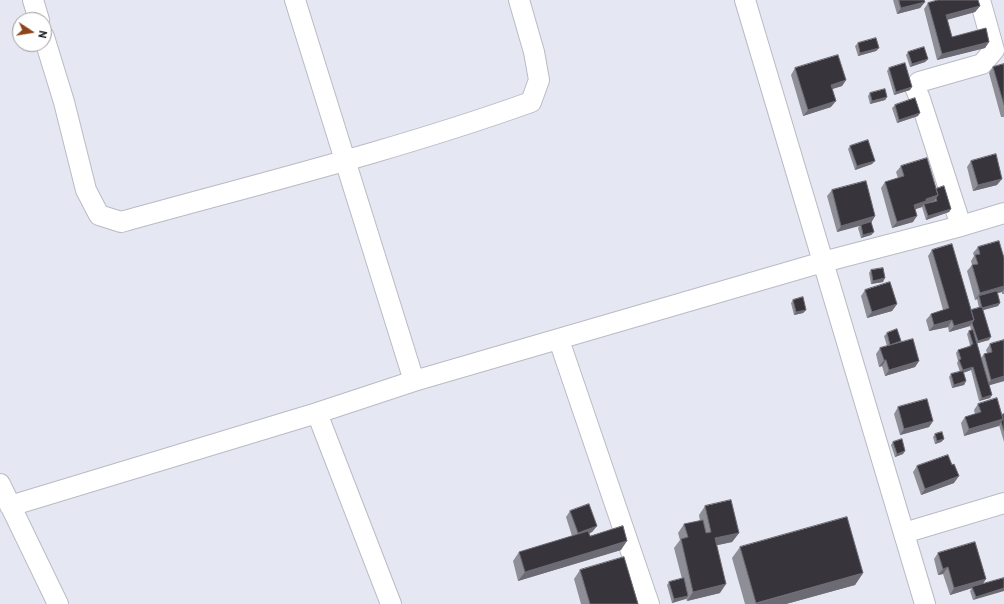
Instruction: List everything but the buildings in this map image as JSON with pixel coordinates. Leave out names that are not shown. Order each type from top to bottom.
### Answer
[{"type":"street","points":[[33,0],[37,12]]},
{"type":"street","points":[[295,0],[344,161],[414,381]]},
{"type":"street","points":[[49,52],[64,102],[86,190],[98,215],[121,222],[344,161],[531,102],[539,80],[534,52],[519,0]]},
{"type":"street","points":[[745,0],[924,604]]},
{"type":"street","points":[[961,226],[915,87],[919,82],[982,64],[994,50],[980,0]]},
{"type":"street","points":[[10,506],[317,413],[414,381],[823,262],[961,226],[1004,213]]},
{"type":"street","points":[[558,340],[649,604]]},
{"type":"street","points":[[317,413],[391,604]]},
{"type":"street","points":[[0,484],[58,604]]},
{"type":"street","points":[[904,533],[1004,503]]}]
